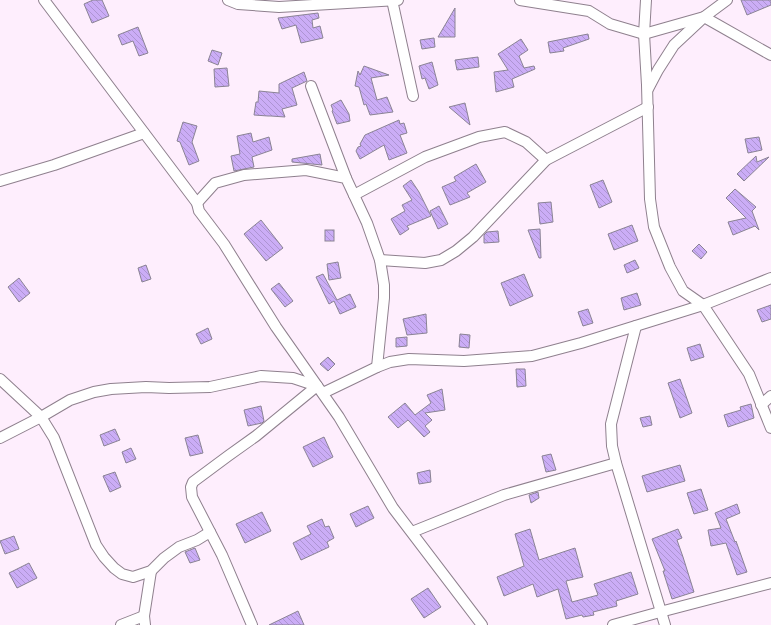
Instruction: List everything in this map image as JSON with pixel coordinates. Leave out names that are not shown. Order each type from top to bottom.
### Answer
[{"type":"street","points":[[44,0],[198,203],[199,211],[224,244],[276,326],[339,417],[393,508],[482,625]]},
{"type":"street","points":[[228,0],[238,4],[279,7],[398,0]]},
{"type":"street","points":[[392,0],[413,96]]},
{"type":"street","points":[[520,0],[561,3],[589,11],[610,24],[644,34],[704,17],[771,55]]},
{"type":"street","points":[[646,0],[644,34],[648,107],[650,199],[654,227],[670,267],[684,291],[703,305],[749,374],[771,428]]},
{"type":"street","points":[[647,90],[674,45],[704,17],[727,0]]},
{"type":"street","points":[[311,86],[346,178],[367,223],[380,260],[384,286],[384,298],[377,366]]},
{"type":"street","points":[[380,260],[425,263],[440,260],[456,251],[473,237],[546,160],[648,107]]},
{"type":"street","points":[[354,195],[425,157],[479,137],[504,132],[526,142],[546,160]]},
{"type":"street","points":[[0,181],[54,165],[144,133]]},
{"type":"street","points":[[198,203],[215,183],[244,174],[306,170],[346,178]]},
{"type":"street","points":[[252,625],[222,554],[192,497],[191,487],[193,482],[320,389],[377,366],[409,359],[464,361],[532,356],[581,343],[703,305],[771,278]]},
{"type":"street","points":[[636,326],[610,424],[612,446],[665,625]]},
{"type":"street","points":[[0,438],[70,400],[94,392],[111,389],[146,387],[210,387],[261,376],[293,378],[320,389]]},
{"type":"street","points":[[0,379],[41,417],[54,438],[96,545],[104,557],[122,574],[133,576],[151,571],[164,558],[179,547],[197,540],[210,532]]},
{"type":"street","points":[[762,405],[771,396]]},
{"type":"street","points":[[412,532],[504,495],[616,463]]},
{"type":"street","points":[[121,625],[144,620],[151,571]]},
{"type":"street","points":[[613,625],[771,583]]},
{"type":"building","points":[[93,0],[102,0],[109,16],[92,23],[84,4]]},
{"type":"building","points":[[741,0],[771,0],[771,5],[747,15]]},
{"type":"building","points":[[455,8],[455,37],[438,37]]},
{"type":"building","points":[[318,13],[319,18],[312,20],[313,28],[320,26],[323,38],[301,43],[296,25],[282,29],[278,18]]},
{"type":"building","points":[[138,27],[148,53],[139,56],[133,41],[122,45],[118,35]]},
{"type":"building","points":[[588,34],[589,39],[563,48],[564,51],[550,53],[548,42]]},
{"type":"building","points":[[434,38],[435,47],[422,49],[420,40]]},
{"type":"building","points":[[521,39],[528,50],[519,56],[524,68],[534,66],[535,69],[512,79],[514,87],[496,92],[494,72],[508,70],[498,54]]},
{"type":"building","points":[[212,50],[222,53],[218,65],[208,61]]},
{"type":"building","points":[[478,57],[479,67],[457,70],[455,60]]},
{"type":"building","points":[[432,62],[438,85],[429,89],[425,78],[422,79],[419,66]]},
{"type":"building","points":[[364,66],[389,75],[371,78],[377,100],[387,97],[393,112],[370,115],[366,104],[364,105],[359,87],[355,86],[358,71],[360,75]]},
{"type":"building","points":[[227,68],[229,86],[215,87],[214,69]]},
{"type":"building","points":[[304,72],[307,81],[292,88],[297,105],[282,109],[285,117],[254,115],[256,102],[258,102],[259,91],[279,93],[279,84]]},
{"type":"building","points":[[341,100],[349,114],[350,121],[337,124],[331,105]]},
{"type":"building","points":[[465,103],[470,125],[449,107]]},
{"type":"building","points":[[399,120],[400,124],[404,123],[407,133],[400,135],[407,153],[389,160],[384,145],[360,159],[356,151],[358,147],[361,146],[360,144],[365,135]]},
{"type":"building","points":[[183,122],[197,126],[192,142],[199,161],[189,165],[180,142],[177,141]]},
{"type":"building","points":[[251,133],[253,142],[269,137],[272,150],[252,157],[254,167],[234,171],[231,156],[240,154],[237,136]]},
{"type":"building","points":[[759,137],[762,150],[748,153],[745,139]]},
{"type":"building","points":[[320,154],[322,165],[292,162],[292,159]]},
{"type":"building","points":[[756,156],[757,162],[769,157],[744,181],[737,174]]},
{"type":"building","points":[[476,164],[486,182],[467,193],[470,197],[450,205],[442,187],[456,181],[454,177]]},
{"type":"building","points":[[411,180],[431,216],[407,226],[409,229],[400,235],[391,219],[405,211],[402,205],[412,200],[403,186]]},
{"type":"building","points":[[603,180],[612,202],[599,208],[590,185]]},
{"type":"building","points":[[735,189],[756,207],[752,211],[759,230],[755,226],[733,235],[728,222],[746,218],[726,198]]},
{"type":"building","points":[[551,202],[553,222],[540,224],[538,203]]},
{"type":"building","points":[[439,206],[448,224],[438,229],[430,211]]},
{"type":"building","points":[[261,220],[283,248],[266,261],[244,234]]},
{"type":"building","points":[[632,225],[638,241],[614,250],[608,234]]},
{"type":"building","points":[[540,229],[541,258],[539,258],[528,230]]},
{"type":"building","points":[[325,230],[334,230],[334,241],[325,241]]},
{"type":"building","points":[[498,231],[499,242],[484,243],[484,235],[487,232]]},
{"type":"building","points":[[699,244],[707,252],[701,259],[692,251]]},
{"type":"building","points":[[635,260],[639,268],[627,273],[624,265]]},
{"type":"building","points":[[338,262],[341,278],[329,280],[327,264]]},
{"type":"building","points":[[146,265],[151,279],[142,282],[138,268]]},
{"type":"building","points":[[323,274],[337,300],[350,294],[356,307],[340,314],[334,301],[329,304],[316,277]]},
{"type":"building","points":[[524,274],[533,296],[510,306],[501,283]]},
{"type":"building","points":[[19,278],[30,293],[19,302],[8,287]]},
{"type":"building","points":[[279,283],[293,301],[285,307],[271,289]]},
{"type":"building","points":[[637,293],[641,305],[624,310],[621,298]]},
{"type":"building","points":[[771,305],[771,319],[762,322],[757,310]]},
{"type":"building","points":[[588,309],[593,323],[583,326],[578,312]]},
{"type":"building","points":[[426,314],[427,333],[407,335],[403,319]]},
{"type":"building","points":[[208,328],[212,339],[201,344],[196,334]]},
{"type":"building","points":[[460,334],[470,335],[469,348],[459,347]]},
{"type":"building","points":[[407,337],[407,346],[396,347],[396,338]]},
{"type":"building","points":[[700,344],[704,357],[691,361],[687,348]]},
{"type":"building","points":[[328,357],[335,364],[328,371],[320,364]]},
{"type":"building","points":[[516,369],[525,369],[526,386],[517,387]]},
{"type":"building","points":[[680,379],[692,413],[680,418],[668,383]]},
{"type":"building","points":[[442,389],[445,410],[425,413],[432,420],[425,426],[430,432],[424,437],[408,420],[398,428],[388,417],[405,403],[415,415],[431,403],[427,395]]},
{"type":"building","points":[[751,404],[754,418],[728,427],[724,415],[741,410],[740,407]]},
{"type":"building","points":[[261,406],[264,421],[262,423],[248,426],[244,410]]},
{"type":"building","points":[[650,416],[652,425],[643,427],[640,418]]},
{"type":"building","points":[[115,429],[120,440],[104,446],[100,435]]},
{"type":"building","points":[[198,435],[203,453],[190,456],[185,438]]},
{"type":"building","points":[[324,437],[333,457],[313,467],[303,447]]},
{"type":"building","points":[[131,448],[136,459],[126,463],[122,452]]},
{"type":"building","points":[[551,454],[556,470],[546,472],[542,456]]},
{"type":"building","points":[[680,465],[685,481],[647,492],[642,476]]},
{"type":"building","points":[[430,470],[431,482],[419,484],[417,473]]},
{"type":"building","points":[[115,472],[121,487],[110,492],[103,476]]},
{"type":"building","points":[[701,489],[708,510],[694,514],[687,493]]},
{"type":"building","points":[[538,492],[539,498],[531,503],[529,495]]},
{"type":"building","points":[[737,504],[740,513],[726,519],[747,572],[737,575],[726,543],[711,546],[708,530],[721,528],[715,513]]},
{"type":"building","points":[[368,506],[374,518],[356,527],[350,514]]},
{"type":"building","points":[[262,512],[271,531],[245,543],[236,524]]},
{"type":"building","points":[[322,519],[325,527],[329,526],[334,538],[327,542],[329,547],[301,560],[293,543],[311,534],[307,526]]},
{"type":"building","points":[[530,529],[539,560],[575,548],[583,577],[566,581],[572,602],[598,595],[594,584],[631,572],[638,594],[616,601],[617,606],[593,612],[594,615],[583,617],[582,615],[566,619],[558,589],[537,597],[533,584],[504,596],[497,577],[524,566],[515,534]]},
{"type":"building","points":[[678,529],[682,538],[677,540],[694,592],[672,599],[663,571],[665,571],[652,539]]},
{"type":"building","points":[[14,536],[19,549],[5,554],[0,541]]},
{"type":"building","points":[[195,548],[200,560],[190,563],[185,552]]},
{"type":"building","points":[[29,563],[37,578],[17,588],[9,573]]},
{"type":"building","points":[[428,588],[441,607],[424,618],[411,599]]},
{"type":"building","points":[[298,611],[304,625],[269,625]]}]
